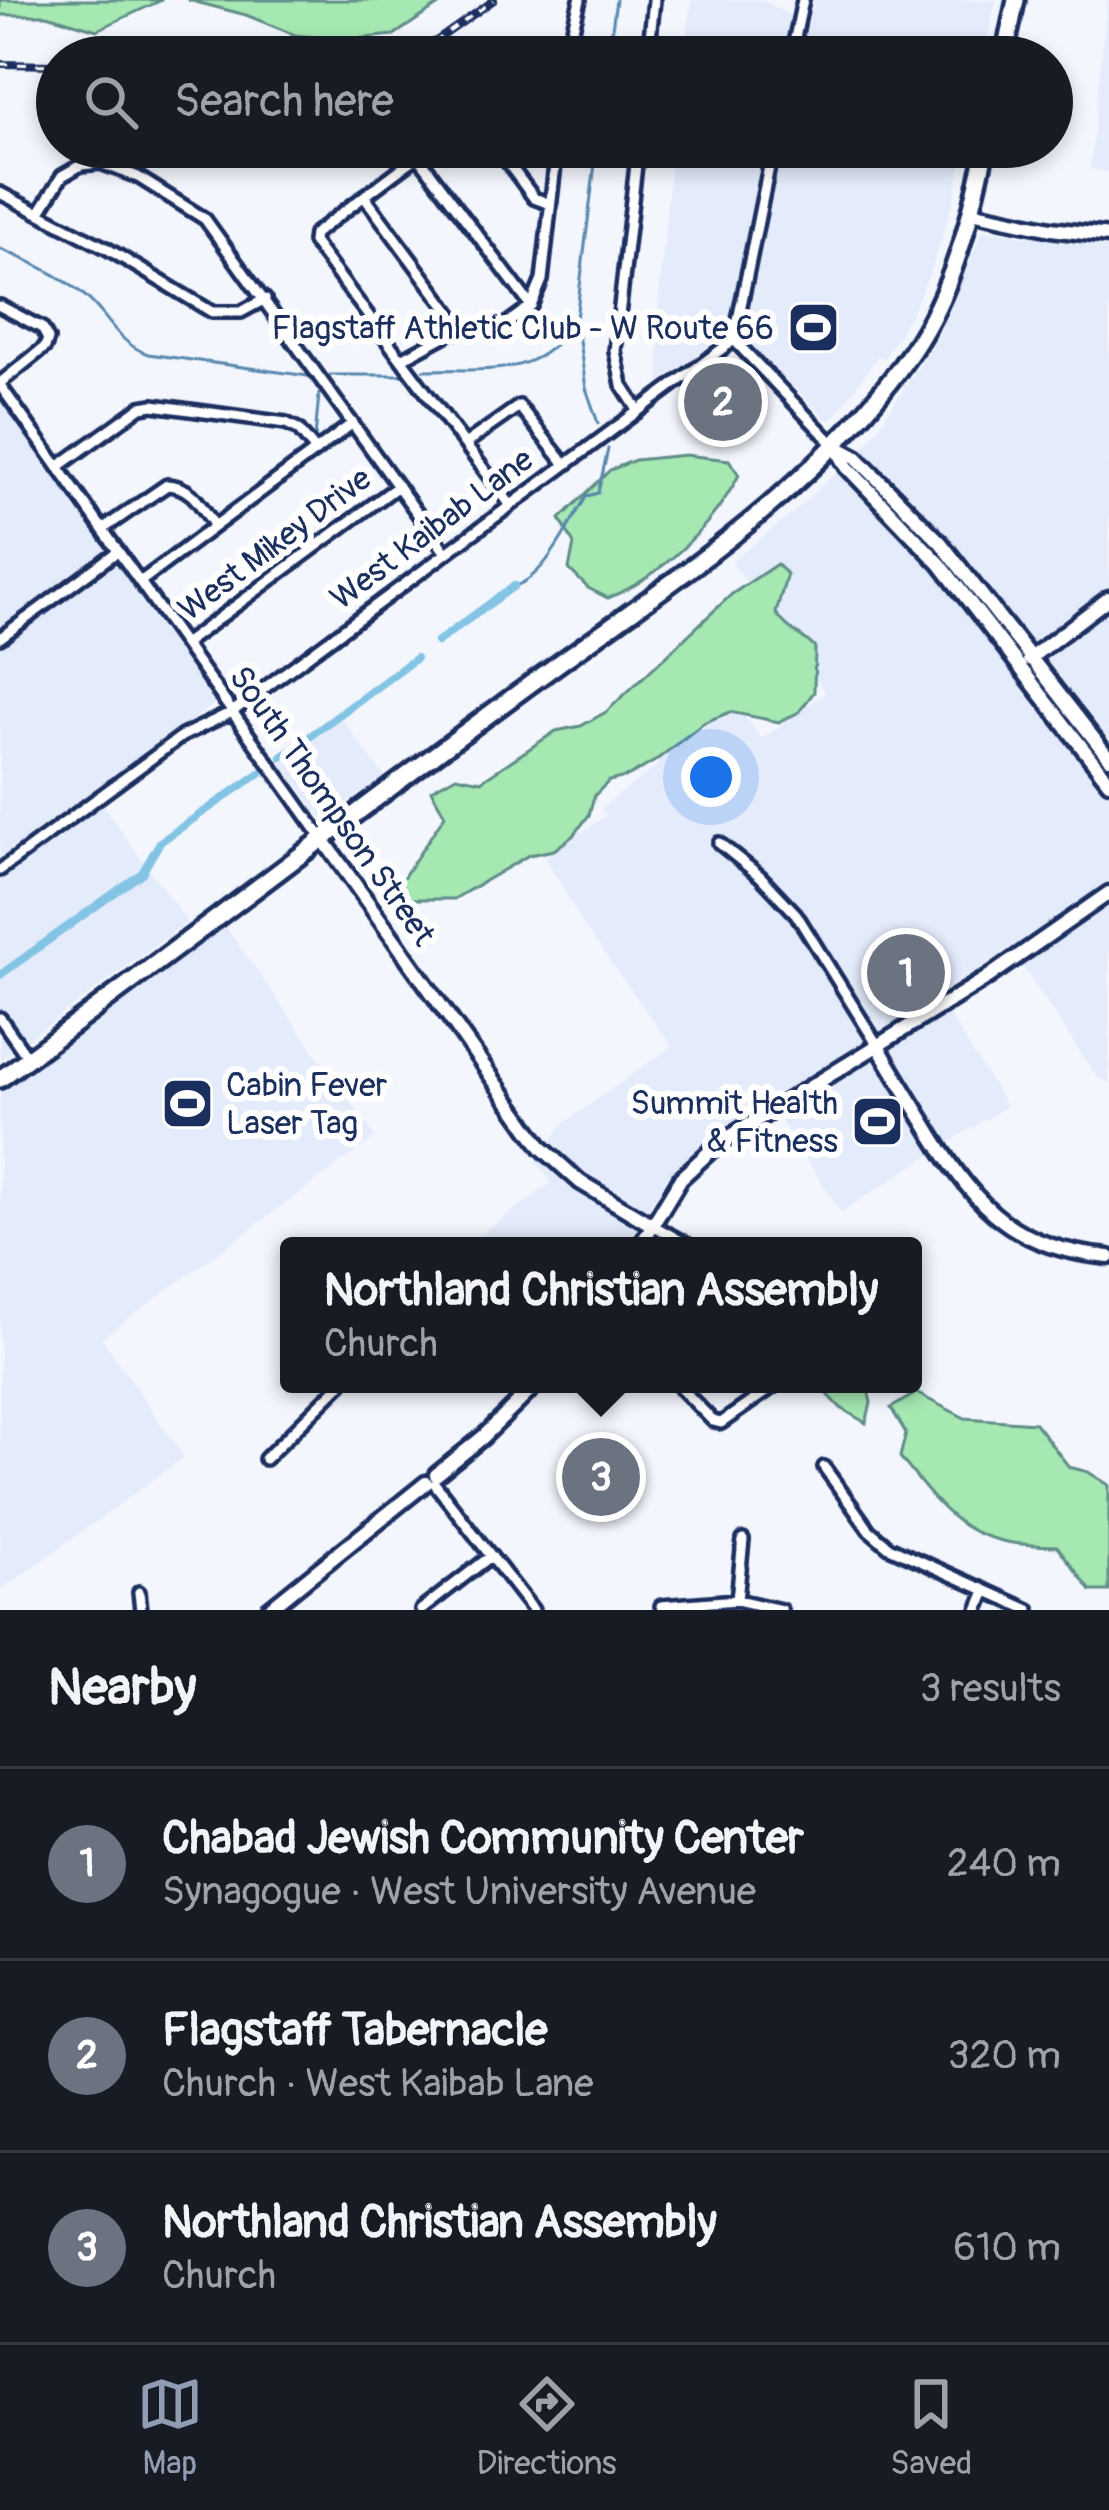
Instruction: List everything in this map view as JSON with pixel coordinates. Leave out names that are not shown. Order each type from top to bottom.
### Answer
[{"type":"main road","points":[[1008,36],[1016,0]]},
{"type":"main road","points":[[0,1079],[728,537],[836,447],[922,336],[953,268],[981,168]]},
{"type":"street","points":[[571,36],[580,0]]},
{"type":"street","points":[[650,36],[654,0]]},
{"type":"street","points":[[795,36],[803,0]]},
{"type":"street","points":[[39,213],[54,186],[74,168]]},
{"type":"street","points":[[118,168],[212,225],[446,553]]},
{"type":"street","points":[[402,168],[314,234],[314,242],[509,503]]},
{"type":"street","points":[[427,168],[531,306]]},
{"type":"street","points":[[512,168],[534,198],[550,203]]},
{"type":"street","points":[[402,359],[428,341],[463,330],[505,325],[531,306],[542,280],[554,168]]},
{"type":"street","points":[[636,168],[615,351],[622,385],[638,410]]},
{"type":"street","points":[[768,168],[734,340],[836,447],[856,457],[941,544],[1109,782]]},
{"type":"street","points":[[0,193],[106,248],[212,312],[241,312],[265,299]]},
{"type":"street","points":[[364,196],[463,330]]},
{"type":"street","points":[[971,212],[1051,230],[1109,236]]},
{"type":"street","points":[[0,306],[42,328],[48,340],[0,384]]},
{"type":"street","name":"West Kaibab Lane","points":[[0,870],[182,736],[232,712],[734,340]]},
{"type":"street","name":"South Thompson Street","points":[[0,384],[542,1148],[580,1182],[652,1225]]},
{"type":"street","points":[[58,467],[130,412],[153,405],[286,423],[298,429],[316,451]]},
{"type":"street","points":[[465,443],[519,406],[564,463]]},
{"type":"street","points":[[140,582],[353,424]]},
{"type":"street","points":[[103,529],[167,484],[192,494],[215,526]]},
{"type":"street","name":"West Mikey Drive","points":[[184,644],[398,486]]},
{"type":"street","points":[[0,638],[118,551]]},
{"type":"street","points":[[1026,661],[1109,598]]},
{"type":"street","points":[[1026,661],[1109,758]]},
{"type":"street","points":[[719,843],[796,914],[955,1172],[989,1213],[1056,1249],[1109,1256]]},
{"type":"street","points":[[645,1237],[681,1178],[708,1151],[1006,966],[1109,893]]},
{"type":"street","points":[[0,1018],[28,1058]]},
{"type":"street","points":[[652,1225],[674,1237]]},
{"type":"street","points":[[265,1459],[332,1393]]},
{"type":"street","points":[[515,1393],[520,1400]]},
{"type":"street","points":[[268,1610],[432,1481],[527,1393]]},
{"type":"street","points":[[686,1393],[717,1423],[763,1393]]},
{"type":"street","points":[[824,1468],[879,1540],[1029,1610]]},
{"type":"street","points":[[432,1481],[533,1610]]},
{"type":"street","points":[[737,1600],[743,1540]]},
{"type":"street","points":[[421,1610],[491,1556]]},
{"type":"street","points":[[139,1592],[141,1610]]},
{"type":"street","points":[[978,1610],[986,1592]]},
{"type":"street","points":[[661,1606],[737,1600],[781,1610]]},
{"type":"shaded area","points":[[692,0],[762,0],[808,26],[814,0],[996,0],[988,36],[686,36]]},
{"type":"shaded area","points":[[1109,0],[1109,172],[1090,169]]},
{"type":"shaded area","points":[[670,168],[961,168],[931,271],[911,314],[884,358],[878,356],[832,420],[747,341],[714,342],[660,382],[657,320]]},
{"type":"shaded area","points":[[983,230],[1109,248],[1109,1083],[1097,1077],[1010,948],[937,996],[1006,1106],[841,1212],[768,1101],[720,1130],[682,1162],[631,1237],[477,1237],[552,1183],[536,1161],[563,1124],[672,1046],[584,926],[545,857],[606,816],[601,808],[659,765],[648,749],[723,689],[762,739],[826,692],[731,561],[785,520],[868,443],[936,340]]},
{"type":"shaded area","points":[[0,396],[217,702],[0,861]]},
{"type":"shaded area","points":[[342,719],[384,776],[322,818],[281,763]]},
{"type":"shaded area","points":[[102,804],[187,922],[0,1060],[0,878]]},
{"type":"shaded area","points":[[224,925],[376,1137],[102,1338],[184,1457],[0,1591],[0,1091]]},
{"type":"green space","points":[[0,0],[162,0],[97,30],[47,15],[0,15]]},
{"type":"green space","points":[[188,0],[446,0],[394,35],[384,36],[295,35],[246,15]]},
{"type":"green space","points":[[685,455],[729,460],[739,475],[715,512],[683,548],[627,589],[608,598],[588,588],[569,569],[574,544],[560,519],[610,470],[635,460]]},
{"type":"green space","points":[[777,564],[787,574],[776,613],[815,648],[814,692],[799,712],[779,722],[730,712],[705,722],[655,761],[609,781],[594,796],[589,815],[574,835],[554,850],[529,855],[454,899],[409,899],[399,884],[445,815],[431,790],[456,776],[481,781],[556,731],[581,726],[606,712],[732,594]]},
{"type":"green space","points":[[827,1393],[869,1393],[866,1423]]},
{"type":"green space","points":[[916,1393],[965,1418],[1035,1423],[1069,1467],[1109,1485],[1109,1591],[1091,1591],[1057,1546],[982,1535],[934,1499],[900,1457],[906,1433],[891,1408]]},
{"type":"waterway","points":[[611,36],[616,0]]},
{"type":"waterway","points":[[424,370],[510,367],[545,353],[561,339],[576,319],[594,168]]},
{"type":"waterway","points":[[0,249],[75,288],[128,343],[148,354],[308,376]]},
{"type":"waterway","points":[[576,320],[586,388],[598,423]]},
{"type":"waterway","points":[[330,375],[401,375]]},
{"type":"waterway","points":[[315,438],[319,394]]},
{"type":"waterway","points":[[514,586],[536,572],[587,496],[598,493],[608,449]]},
{"type":"waterway","points":[[437,642],[514,586]]},
{"type":"waterway","points":[[282,757],[416,658]]},
{"type":"waterway","points":[[0,975],[142,873],[160,842],[260,773]]},
{"type":"railway","points":[[443,36],[494,0]]},
{"type":"railway","points":[[0,64],[36,65]]},
{"type":"place","name":"Flagstaff Athletic Club - W Route 66","points":[[813,328]]},
{"type":"place","name":"Flagstaff Tabernacle","points":[[723,402]]},
{"type":"place","name":"Chabad Jewish Community Center","points":[[906,973]]},
{"type":"place","name":"Cabin Fever Laser Tag","points":[[187,1104]]},
{"type":"place","name":"Summit Health & Fitness","points":[[877,1122]]},
{"type":"place","name":"Northland Christian Assembly","points":[[601,1477]]}]
